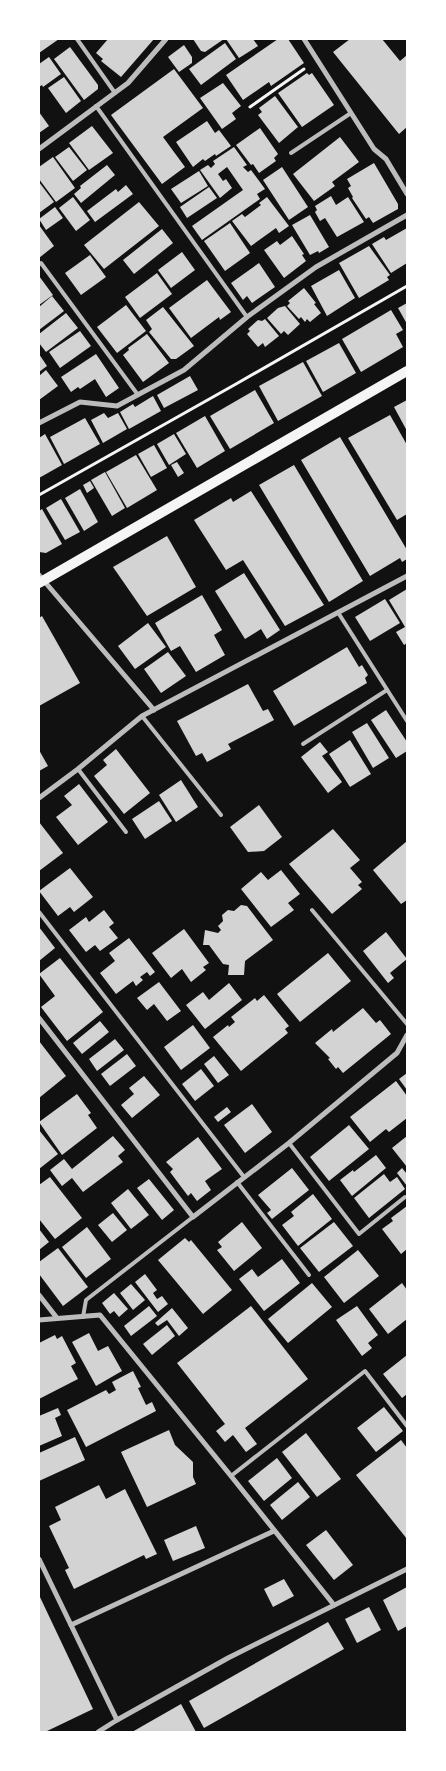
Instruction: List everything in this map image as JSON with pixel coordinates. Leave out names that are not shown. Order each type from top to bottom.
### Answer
[{"type":"main road","points":[[40,579],[407,371]]},
{"type":"street","points":[[39,149],[128,83],[166,39]]},
{"type":"street","points":[[304,39],[374,149],[386,160],[407,194]]},
{"type":"street","points":[[39,424],[80,402],[117,406],[184,370],[247,318],[316,266],[407,214]]},
{"type":"street","points":[[39,798],[78,769],[142,716],[339,614],[407,576]]},
{"type":"street","points":[[40,579],[154,710]]},
{"type":"street","points":[[39,1018],[192,1217],[289,1143],[397,1053],[407,1035]]},
{"type":"street","points":[[39,1295],[57,1318]]},
{"type":"street","points":[[39,1320],[100,1315],[334,1605]]},
{"type":"street","points":[[71,1625],[274,1531]]},
{"type":"street","points":[[39,1559],[117,1720]]},
{"type":"street","points":[[98,1732],[228,1658],[407,1569]]},
{"type":"lane","points":[[77,39],[115,93]]},
{"type":"lane","points":[[96,106],[247,318]]},
{"type":"lane","points":[[291,153],[351,112]]},
{"type":"lane","points":[[39,264],[41,263],[138,395]]},
{"type":"lane","points":[[339,614],[407,721]]},
{"type":"lane","points":[[303,744],[387,690]]},
{"type":"lane","points":[[142,716],[221,815]]},
{"type":"lane","points":[[78,769],[126,832]]},
{"type":"lane","points":[[312,910],[407,1024]]},
{"type":"lane","points":[[39,912],[244,1177]]},
{"type":"lane","points":[[289,1143],[359,1234],[405,1197]]},
{"type":"lane","points":[[237,1182],[309,1275]]},
{"type":"lane","points":[[83,1317],[86,1300],[192,1217]]},
{"type":"lane","points":[[231,1476],[365,1371],[407,1426]]},
{"type":"path","points":[[250,107],[318,60]]},
{"type":"path","points":[[39,495],[407,286]]},
{"type":"building","points":[[39,39],[59,39],[39,53]]},
{"type":"building","points":[[108,39],[154,39],[121,77],[101,61],[103,59],[96,53]]},
{"type":"building","points":[[193,39],[224,39],[205,52],[201,51]]},
{"type":"building","points":[[226,39],[253,39],[258,46],[239,58]]},
{"type":"building","points":[[278,39],[288,39],[304,63],[271,86],[269,82],[243,100],[226,75]]},
{"type":"building","points":[[350,39],[382,39],[400,61],[407,55],[407,127],[399,134],[333,52]]},
{"type":"building","points":[[225,43],[236,59],[201,85],[189,69]]},
{"type":"building","points":[[184,45],[192,57],[192,63],[179,72],[168,57]]},
{"type":"building","points":[[70,47],[98,85],[98,89],[84,100],[54,59]]},
{"type":"building","points":[[49,57],[61,74],[43,87],[42,85],[39,87],[39,64]]},
{"type":"building","points":[[174,69],[203,108],[163,137],[185,167],[162,184],[111,115]]},
{"type":"building","points":[[307,73],[309,75],[312,73],[334,105],[302,127],[278,93]]},
{"type":"building","points":[[64,77],[81,101],[66,113],[48,88]]},
{"type":"building","points":[[223,83],[241,106],[232,113],[236,119],[222,129],[200,98]]},
{"type":"building","points":[[275,96],[298,127],[279,143],[258,115],[262,112],[259,108]]},
{"type":"building","points":[[39,112],[49,126],[39,133]]},
{"type":"building","points":[[207,121],[215,133],[219,130],[231,146],[216,156],[215,154],[205,161],[203,159],[193,167],[176,142]]},
{"type":"building","points":[[92,126],[113,153],[89,170],[69,143]]},
{"type":"building","points":[[260,128],[278,154],[274,158],[276,161],[259,173],[236,145]]},
{"type":"building","points":[[340,137],[359,162],[332,182],[335,186],[314,201],[293,174]]},
{"type":"building","points":[[69,147],[87,170],[73,181],[55,157]]},
{"type":"building","points":[[234,147],[247,165],[243,167],[248,172],[251,170],[265,189],[257,194],[260,199],[202,240],[192,226],[243,190],[227,167],[218,174],[223,181],[226,179],[232,188],[220,198],[200,170],[208,165],[211,168],[215,164],[213,161]]},
{"type":"building","points":[[53,157],[75,188],[56,202],[39,179],[39,167]]},
{"type":"building","points":[[374,163],[398,204],[398,209],[373,223],[369,217],[366,219],[352,198],[348,188],[351,186],[347,179]]},
{"type":"building","points":[[107,165],[115,175],[81,203],[74,194],[81,188],[80,186]]},
{"type":"building","points":[[282,167],[308,207],[289,220],[263,180]]},
{"type":"building","points":[[199,171],[208,186],[181,203],[171,189]]},
{"type":"building","points":[[39,182],[54,202],[39,213]]},
{"type":"building","points":[[126,185],[133,194],[95,222],[87,211],[116,189],[118,192]]},
{"type":"building","points":[[209,187],[217,198],[187,218],[180,207]]},
{"type":"building","points":[[331,196],[336,205],[348,197],[364,222],[337,237],[325,218],[320,221],[315,212],[317,210],[315,206]]},
{"type":"building","points":[[73,197],[90,220],[76,231],[59,208]]},
{"type":"building","points":[[267,197],[289,226],[279,233],[276,228],[251,246],[232,221],[242,214],[245,217],[261,205],[259,203]]},
{"type":"building","points":[[139,202],[159,226],[104,269],[84,245]]},
{"type":"building","points":[[55,207],[63,218],[46,230],[39,219]]},
{"type":"building","points":[[310,215],[329,247],[319,253],[318,251],[310,255],[292,225]]},
{"type":"building","points":[[230,223],[250,253],[225,271],[204,241]]},
{"type":"building","points":[[39,225],[54,246],[39,258]]},
{"type":"building","points":[[407,228],[407,263],[391,273],[372,244],[384,237],[386,240]]},
{"type":"building","points":[[162,229],[173,243],[134,274],[123,260]]},
{"type":"building","points":[[292,236],[304,254],[302,255],[306,261],[284,278],[264,250],[277,241],[280,245]]},
{"type":"building","points":[[369,246],[390,275],[387,277],[389,280],[359,298],[339,263]]},
{"type":"building","points":[[182,252],[195,270],[171,288],[158,270]]},
{"type":"building","points":[[90,255],[106,277],[81,295],[65,273]]},
{"type":"building","points":[[259,263],[275,287],[252,303],[247,296],[243,300],[231,283]]},
{"type":"building","points":[[339,270],[355,298],[327,316],[311,286]]},
{"type":"building","points":[[157,273],[172,294],[140,318],[125,297]]},
{"type":"building","points":[[39,276],[53,295],[39,305]]},
{"type":"building","points":[[207,280],[231,312],[220,320],[219,317],[191,338],[169,308]]},
{"type":"building","points":[[304,288],[321,313],[310,322],[307,319],[305,322],[301,317],[299,319],[287,306],[290,303],[288,301]]},
{"type":"building","points":[[52,296],[64,311],[39,330],[39,307]]},
{"type":"building","points":[[407,303],[407,324],[398,308]]},
{"type":"building","points":[[126,305],[146,331],[117,353],[97,327]]},
{"type":"building","points":[[285,306],[300,324],[288,335],[284,331],[281,334],[267,318],[278,308]]},
{"type":"building","points":[[163,307],[194,346],[176,359],[171,359],[149,332],[152,329],[146,320]]},
{"type":"building","points":[[391,310],[403,330],[396,334],[403,347],[361,372],[342,339]]},
{"type":"building","points":[[66,313],[78,328],[46,352],[39,343],[39,334]]},
{"type":"building","points":[[265,319],[279,336],[265,347],[263,343],[258,347],[247,334],[250,331],[248,329],[258,320],[262,321]]},
{"type":"building","points":[[80,331],[91,346],[60,368],[49,352]]},
{"type":"building","points":[[147,334],[169,363],[143,382],[123,355],[129,350],[128,348]]},
{"type":"building","points":[[339,343],[356,373],[323,392],[306,361]]},
{"type":"building","points":[[39,354],[47,366],[39,372]]},
{"type":"building","points":[[96,354],[119,388],[106,397],[95,379],[80,389],[78,387],[71,392],[61,377]]},
{"type":"building","points":[[303,362],[322,396],[278,421],[259,386]]},
{"type":"building","points":[[46,370],[58,386],[39,400],[39,376]]},
{"type":"building","points":[[190,376],[198,390],[164,408],[157,395]]},
{"type":"building","points":[[255,390],[274,423],[230,449],[210,416]]},
{"type":"building","points":[[153,396],[161,411],[129,429],[120,412],[133,404],[135,407]]},
{"type":"building","points":[[407,400],[407,431],[394,407]]},
{"type":"building","points":[[104,413],[108,418],[118,413],[127,429],[103,443],[91,420]]},
{"type":"building","points":[[390,415],[407,445],[407,514],[397,520],[348,438]]},
{"type":"building","points":[[205,416],[225,451],[197,468],[176,433]]},
{"type":"building","points":[[85,418],[100,444],[64,464],[50,437]]},
{"type":"building","points":[[45,434],[62,465],[39,478],[39,438]]},
{"type":"building","points":[[174,434],[186,454],[169,465],[157,444]]},
{"type":"building","points":[[340,437],[407,550],[407,559],[402,562],[400,558],[370,576],[301,460]]},
{"type":"building","points":[[154,445],[167,468],[151,477],[138,454]]},
{"type":"building","points":[[136,455],[157,490],[127,508],[106,472]]},
{"type":"building","points":[[177,462],[184,473],[178,477],[171,465]]},
{"type":"building","points":[[294,465],[363,581],[329,602],[259,485]]},
{"type":"building","points":[[105,472],[125,508],[112,516],[91,480]]},
{"type":"building","points":[[90,481],[94,488],[87,493],[83,485]]},
{"type":"building","points":[[80,489],[98,522],[84,531],[65,498]]},
{"type":"building","points":[[251,491],[324,605],[285,626],[243,560],[226,570],[194,520],[231,498],[233,502]]},
{"type":"building","points":[[61,499],[80,532],[65,540],[46,508]]},
{"type":"building","points":[[42,509],[62,544],[46,553],[39,552],[39,511]]},
{"type":"building","points":[[167,536],[196,587],[147,616],[113,567]]},
{"type":"building","points":[[244,573],[280,630],[267,639],[261,629],[245,639],[215,591]]},
{"type":"building","points":[[407,589],[407,643],[404,645],[396,632],[405,627],[389,600]]},
{"type":"building","points":[[202,595],[222,630],[214,635],[225,655],[196,672],[180,646],[171,651],[155,623]]},
{"type":"building","points":[[385,599],[400,623],[370,641],[355,617]]},
{"type":"building","points":[[42,616],[80,683],[39,706],[39,618]]},
{"type":"building","points":[[148,623],[166,647],[135,669],[118,646]]},
{"type":"building","points":[[347,647],[359,667],[362,665],[368,675],[365,678],[367,683],[294,726],[273,691]]},
{"type":"building","points":[[168,652],[186,676],[161,693],[144,669]]},
{"type":"building","points":[[248,684],[263,711],[268,709],[274,720],[228,744],[231,749],[207,762],[202,753],[196,756],[177,721]]},
{"type":"building","points":[[386,710],[407,742],[407,751],[396,758],[371,720]]},
{"type":"building","points":[[367,723],[389,758],[373,768],[352,732]]},
{"type":"building","points":[[350,740],[371,774],[350,787],[329,754]]},
{"type":"building","points":[[320,742],[328,752],[322,756],[342,782],[328,793],[301,757]]},
{"type":"building","points":[[116,749],[150,793],[124,814],[94,776],[107,765],[103,760]]},
{"type":"building","points":[[39,750],[48,766],[39,771]]},
{"type":"building","points":[[181,780],[198,807],[176,822],[159,795]]},
{"type":"building","points":[[79,784],[108,822],[78,845],[56,817],[72,805],[64,796]]},
{"type":"building","points":[[159,801],[172,821],[145,839],[132,819]]},
{"type":"building","points":[[259,805],[282,837],[264,851],[248,852],[230,827]]},
{"type":"building","points":[[39,822],[63,853],[39,871]]},
{"type":"building","points":[[333,829],[360,860],[350,868],[362,882],[358,885],[362,889],[332,914],[289,864]]},
{"type":"building","points":[[407,841],[407,900],[401,904],[373,870]]},
{"type":"building","points":[[70,868],[93,897],[74,912],[70,907],[58,916],[39,891]]},
{"type":"building","points":[[281,870],[300,894],[288,903],[294,910],[271,927],[241,889],[261,872],[268,880]]},
{"type":"building","points":[[241,905],[247,906],[273,940],[245,961],[244,975],[228,975],[229,965],[223,964],[209,945],[203,945],[205,930],[218,933],[221,930],[218,926],[223,921],[222,915],[228,910],[234,911]]},
{"type":"building","points":[[104,910],[114,923],[109,927],[118,938],[100,951],[95,945],[86,952],[69,930],[86,917],[89,922]]},
{"type":"building","points":[[39,927],[55,948],[39,961]]},
{"type":"building","points":[[184,929],[209,963],[203,967],[206,970],[191,982],[182,969],[171,978],[152,953]]},
{"type":"building","points":[[386,932],[407,959],[390,973],[394,978],[388,983],[363,951]]},
{"type":"building","points":[[129,938],[155,972],[150,976],[147,972],[140,977],[143,980],[136,986],[133,981],[116,994],[100,973],[115,961],[109,953]]},
{"type":"building","points":[[328,953],[351,981],[300,1022],[277,994]]},
{"type":"building","points":[[60,958],[103,1012],[67,1041],[41,1007],[55,996],[39,974]]},
{"type":"building","points":[[159,982],[181,1011],[167,1021],[154,1004],[147,1010],[137,998]]},
{"type":"building","points":[[229,983],[242,1000],[205,1029],[186,1005],[203,992],[209,1000]]},
{"type":"building","points":[[264,995],[289,1026],[285,1029],[288,1033],[241,1071],[213,1037],[235,1022],[231,1017],[255,998],[257,1001]]},
{"type":"building","points":[[363,1008],[376,1023],[380,1020],[391,1034],[343,1073],[338,1067],[336,1069],[328,1059],[330,1058],[315,1043],[332,1029],[333,1032]]},
{"type":"building","points":[[100,1021],[109,1032],[82,1054],[73,1043]]},
{"type":"building","points":[[193,1025],[210,1048],[181,1070],[164,1047]]},
{"type":"building","points":[[115,1039],[124,1050],[97,1071],[89,1059]]},
{"type":"building","points":[[39,1041],[66,1076],[39,1098]]},
{"type":"building","points":[[127,1054],[136,1066],[110,1086],[101,1074]]},
{"type":"building","points":[[214,1056],[229,1075],[218,1083],[204,1064]]},
{"type":"building","points":[[201,1069],[214,1086],[195,1101],[182,1084]]},
{"type":"building","points":[[407,1073],[407,1090],[399,1079]]},
{"type":"building","points":[[144,1076],[160,1095],[132,1118],[121,1105],[134,1094],[129,1088]]},
{"type":"building","points":[[396,1081],[407,1096],[407,1118],[389,1132],[386,1129],[370,1142],[350,1117]]},
{"type":"building","points":[[77,1094],[91,1113],[88,1115],[97,1128],[62,1155],[39,1122]]},
{"type":"building","points":[[252,1104],[272,1132],[245,1153],[224,1125]]},
{"type":"building","points":[[227,1107],[231,1112],[218,1122],[214,1117]]},
{"type":"building","points":[[349,1125],[369,1149],[329,1181],[310,1157]]},
{"type":"building","points":[[39,1130],[58,1154],[39,1169]]},
{"type":"building","points":[[113,1136],[125,1150],[118,1156],[123,1162],[83,1192],[72,1178],[62,1186],[50,1170],[64,1159],[72,1169]]},
{"type":"building","points":[[407,1136],[407,1167],[392,1148]]},
{"type":"building","points":[[198,1137],[222,1169],[205,1181],[211,1190],[197,1201],[191,1193],[188,1196],[170,1172],[173,1169],[166,1162]]},
{"type":"building","points":[[376,1155],[386,1168],[352,1196],[340,1180]]},
{"type":"building","points":[[292,1168],[309,1190],[272,1219],[267,1213],[271,1210],[258,1195]]},
{"type":"building","points":[[402,1168],[407,1174],[407,1186],[397,1173]]},
{"type":"building","points":[[384,1174],[390,1182],[397,1177],[405,1189],[369,1218],[354,1198]]},
{"type":"building","points":[[50,1177],[82,1218],[55,1239],[39,1219],[39,1185]]},
{"type":"building","points":[[149,1179],[174,1210],[162,1220],[137,1188]]},
{"type":"building","points":[[128,1189],[149,1215],[131,1229],[111,1203]]},
{"type":"building","points":[[313,1194],[332,1219],[298,1246],[282,1225],[294,1216],[291,1212]]},
{"type":"building","points":[[407,1206],[407,1249],[401,1254],[382,1229],[393,1221],[391,1218]]},
{"type":"building","points":[[113,1213],[127,1230],[112,1242],[98,1225]]},
{"type":"building","points":[[242,1222],[262,1248],[234,1271],[217,1250],[222,1247],[218,1242]]},
{"type":"building","points":[[334,1222],[353,1246],[319,1272],[300,1248]]},
{"type":"building","points":[[87,1227],[111,1259],[86,1278],[62,1247]]},
{"type":"building","points":[[39,1229],[49,1242],[39,1250]]},
{"type":"building","points":[[185,1238],[189,1242],[191,1240],[232,1290],[203,1314],[158,1260]]},
{"type":"building","points":[[58,1248],[88,1287],[63,1306],[39,1274],[39,1262]]},
{"type":"building","points":[[358,1250],[379,1276],[344,1303],[324,1277]]},
{"type":"building","points":[[282,1259],[300,1283],[264,1311],[239,1279],[252,1269],[258,1277]]},
{"type":"building","points":[[145,1274],[157,1290],[153,1293],[157,1299],[162,1296],[168,1304],[158,1312],[135,1282]]},
{"type":"building","points":[[312,1283],[332,1307],[288,1343],[268,1319]]},
{"type":"building","points":[[402,1283],[407,1290],[407,1319],[388,1334],[369,1309]]},
{"type":"building","points":[[131,1284],[145,1300],[133,1310],[120,1293]]},
{"type":"building","points":[[114,1293],[128,1309],[119,1317],[114,1311],[110,1314],[102,1303]]},
{"type":"building","points":[[149,1306],[157,1316],[131,1336],[124,1326]]},
{"type":"building","points":[[251,1306],[308,1379],[245,1428],[257,1444],[246,1452],[233,1435],[225,1442],[216,1431],[225,1424],[177,1363]]},
{"type":"building","points":[[357,1306],[378,1335],[368,1343],[372,1348],[362,1356],[336,1320]]},
{"type":"building","points":[[172,1308],[188,1328],[179,1336],[167,1320],[158,1326],[155,1323]]},
{"type":"building","points":[[167,1325],[175,1336],[152,1355],[143,1344]]},
{"type":"building","points":[[89,1333],[98,1351],[108,1346],[122,1371],[96,1386],[72,1342]]},
{"type":"building","points":[[55,1335],[57,1339],[62,1336],[76,1363],[71,1366],[78,1379],[39,1399],[39,1343]]},
{"type":"building","points":[[407,1355],[407,1394],[402,1398],[383,1374]]},
{"type":"building","points":[[133,1371],[141,1387],[138,1388],[146,1405],[152,1402],[156,1411],[86,1447],[67,1410],[106,1390],[109,1394],[116,1390],[112,1382]]},
{"type":"building","points":[[384,1407],[403,1431],[376,1452],[357,1428]]},
{"type":"building","points":[[58,1408],[61,1415],[55,1418],[62,1436],[39,1446],[39,1416]]},
{"type":"building","points":[[169,1430],[175,1445],[193,1462],[193,1477],[196,1484],[147,1507],[121,1452]]},
{"type":"building","points":[[306,1433],[341,1479],[317,1497],[282,1452]]},
{"type":"building","points":[[75,1437],[85,1460],[39,1481],[39,1453]]},
{"type":"building","points":[[401,1440],[407,1448],[407,1539],[356,1475]]},
{"type":"building","points":[[277,1458],[292,1478],[264,1501],[248,1481]]},
{"type":"building","points":[[298,1482],[310,1497],[282,1520],[270,1505]]},
{"type":"building","points":[[99,1485],[106,1499],[125,1489],[157,1554],[146,1559],[144,1555],[74,1589],[65,1570],[69,1568],[49,1526],[61,1520],[55,1507]]},
{"type":"building","points":[[196,1526],[205,1548],[173,1561],[164,1540]]},
{"type":"building","points":[[326,1530],[353,1565],[334,1580],[306,1545]]},
{"type":"building","points":[[284,1579],[294,1596],[273,1607],[264,1589]]},
{"type":"building","points":[[407,1587],[407,1626],[398,1631],[383,1600]]},
{"type":"building","points":[[39,1595],[93,1709],[45,1732],[39,1732]]},
{"type":"building","points":[[369,1607],[381,1630],[357,1643],[345,1619]]},
{"type":"building","points":[[328,1622],[344,1649],[204,1728],[189,1701]]},
{"type":"building","points":[[181,1704],[196,1732],[132,1732]]}]
